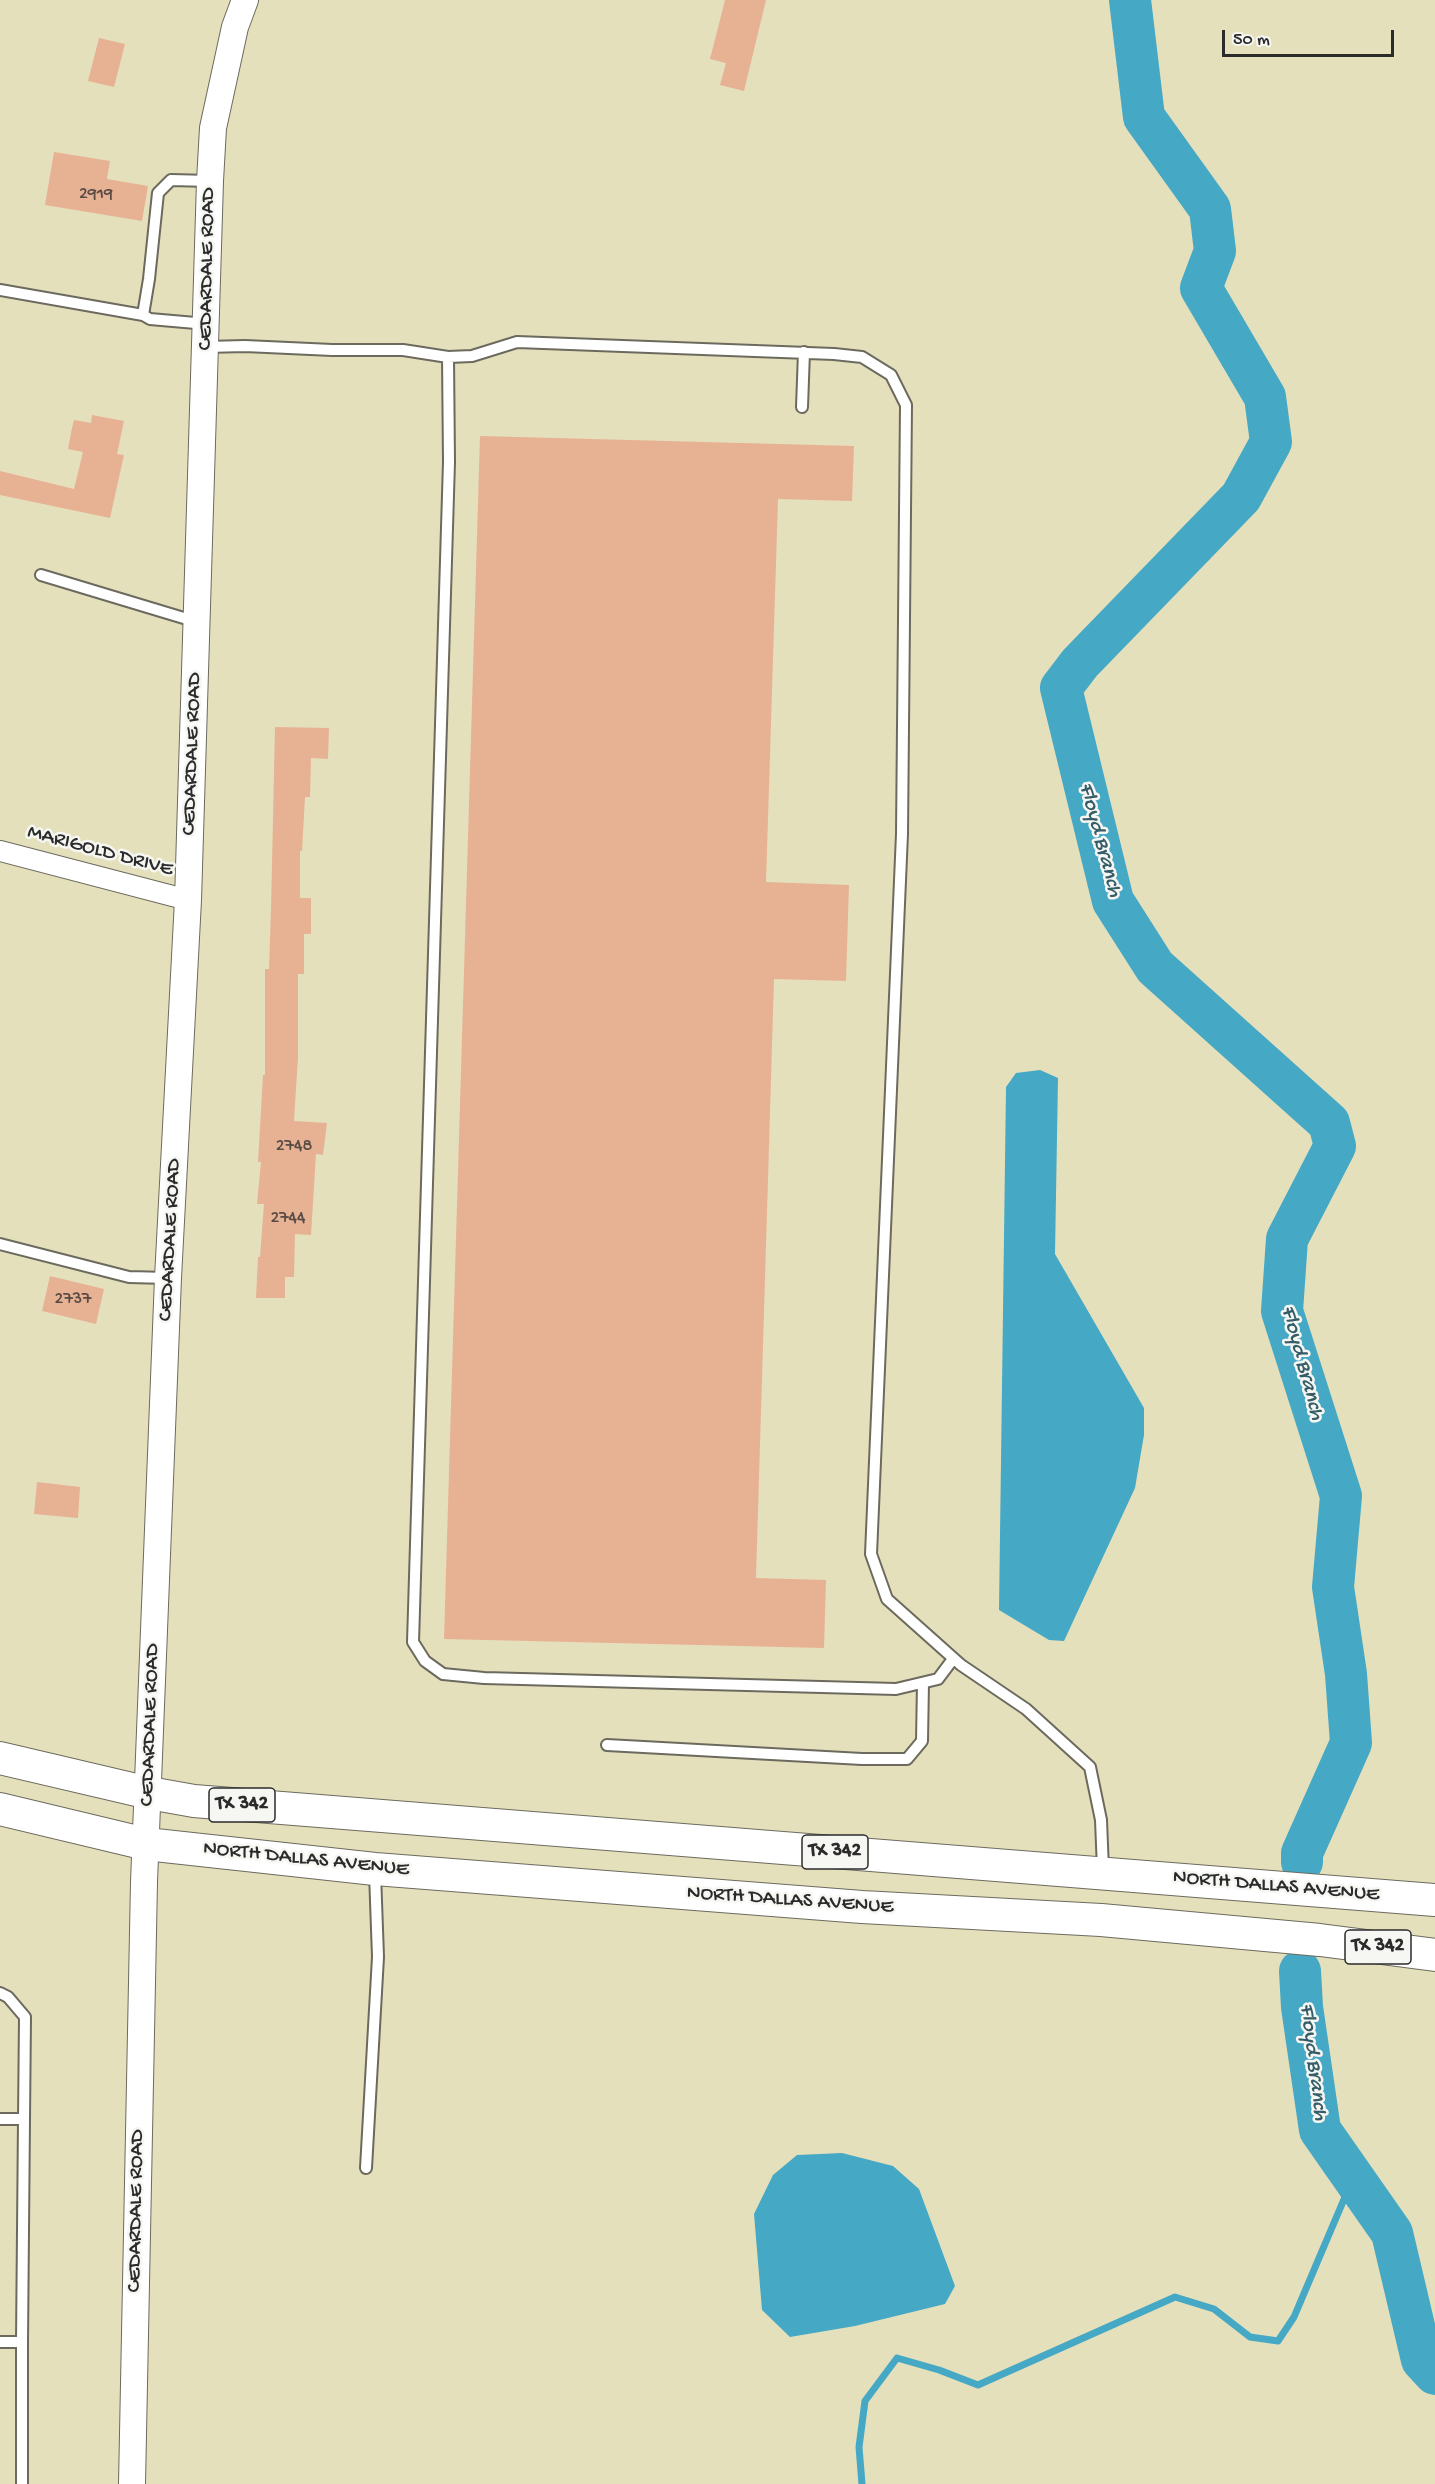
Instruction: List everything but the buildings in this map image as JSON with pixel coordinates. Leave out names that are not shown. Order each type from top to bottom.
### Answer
[{"type":"main road","name":"TX 342","points":[[0,1758],[149,1793]]},
{"type":"main road","name":"NORTH DALLAS AVENUE","points":[[149,1793],[194,1801],[335,1813],[1435,1900]]},
{"type":"main road","name":"TX 342","points":[[0,1809],[146,1844]]},
{"type":"main road","name":"NORTH DALLAS AVENUE","points":[[146,1844],[375,1869],[862,1907],[1101,1920],[1320,1940],[1435,1955]]},
{"type":"main road","points":[[1101,1920],[1103,1873]]},
{"type":"street","name":"CEDARDALE ROAD","points":[[132,2484],[146,1844],[168,1278],[188,900],[210,181],[213,129],[235,27],[245,0]]},
{"type":"street","name":"MARIGOLD DRIVE","points":[[0,851],[188,900]]},
{"type":"lane","points":[[144,315],[150,279],[158,193],[171,180],[210,181]]},
{"type":"lane","points":[[0,290],[144,315],[150,319],[245,346],[403,350],[448,357],[472,356],[517,342],[804,352],[862,357],[891,375],[906,405],[902,834],[871,1554],[887,1599],[953,1659],[1026,1709],[1090,1767],[1101,1820],[1103,1873]]},
{"type":"lane","points":[[802,407],[804,352]]},
{"type":"lane","points":[[448,357],[449,462],[413,1642],[425,1660],[443,1674],[484,1678],[896,1689],[938,1679],[953,1659]]},
{"type":"lane","points":[[41,574],[197,622]]},
{"type":"lane","points":[[0,1244],[129,1277],[168,1278]]},
{"type":"lane","points":[[607,1745],[862,1759],[907,1759],[921,1741],[923,1683]]},
{"type":"lane","points":[[366,2168],[378,1957],[375,1869]]},
{"type":"lane","points":[[0,1993],[8,1997],[25,2017],[21,2343],[22,2484]]},
{"type":"lane","points":[[0,2119],[24,2119]]},
{"type":"lane","points":[[0,2342],[21,2343]]},
{"type":"water","points":[[1040,1070],[1058,1078],[1055,1254],[1144,1408],[1144,1435],[1135,1488],[1064,1641],[1049,1640],[999,1610],[1006,1087],[1016,1073]]},
{"type":"water","points":[[842,2153],[893,2166],[919,2189],[955,2286],[945,2304],[855,2326],[790,2337],[762,2310],[754,2214],[773,2175],[797,2155]]},
{"type":"waterway","name":"Floyd Branch","points":[[1130,0],[1144,117],[1210,209],[1215,251],[1201,288],[1265,397],[1271,442],[1241,497],[1080,663],[1061,688],[1113,901],[1155,967],[1329,1123],[1335,1146],[1287,1239],[1282,1311],[1341,1496],[1333,1587],[1346,1674],[1351,1743],[1302,1853],[1302,1862]]},
{"type":"waterway","name":"Floyd Branch","points":[[1300,1971],[1302,2007],[1320,2130],[1392,2233],[1422,2360],[1435,2374]]},
{"type":"waterway","points":[[862,2484],[859,2447],[865,2401],[897,2358],[939,2370],[978,2385],[1175,2297],[1214,2309],[1250,2337],[1278,2341],[1294,2317],[1353,2178]]}]
